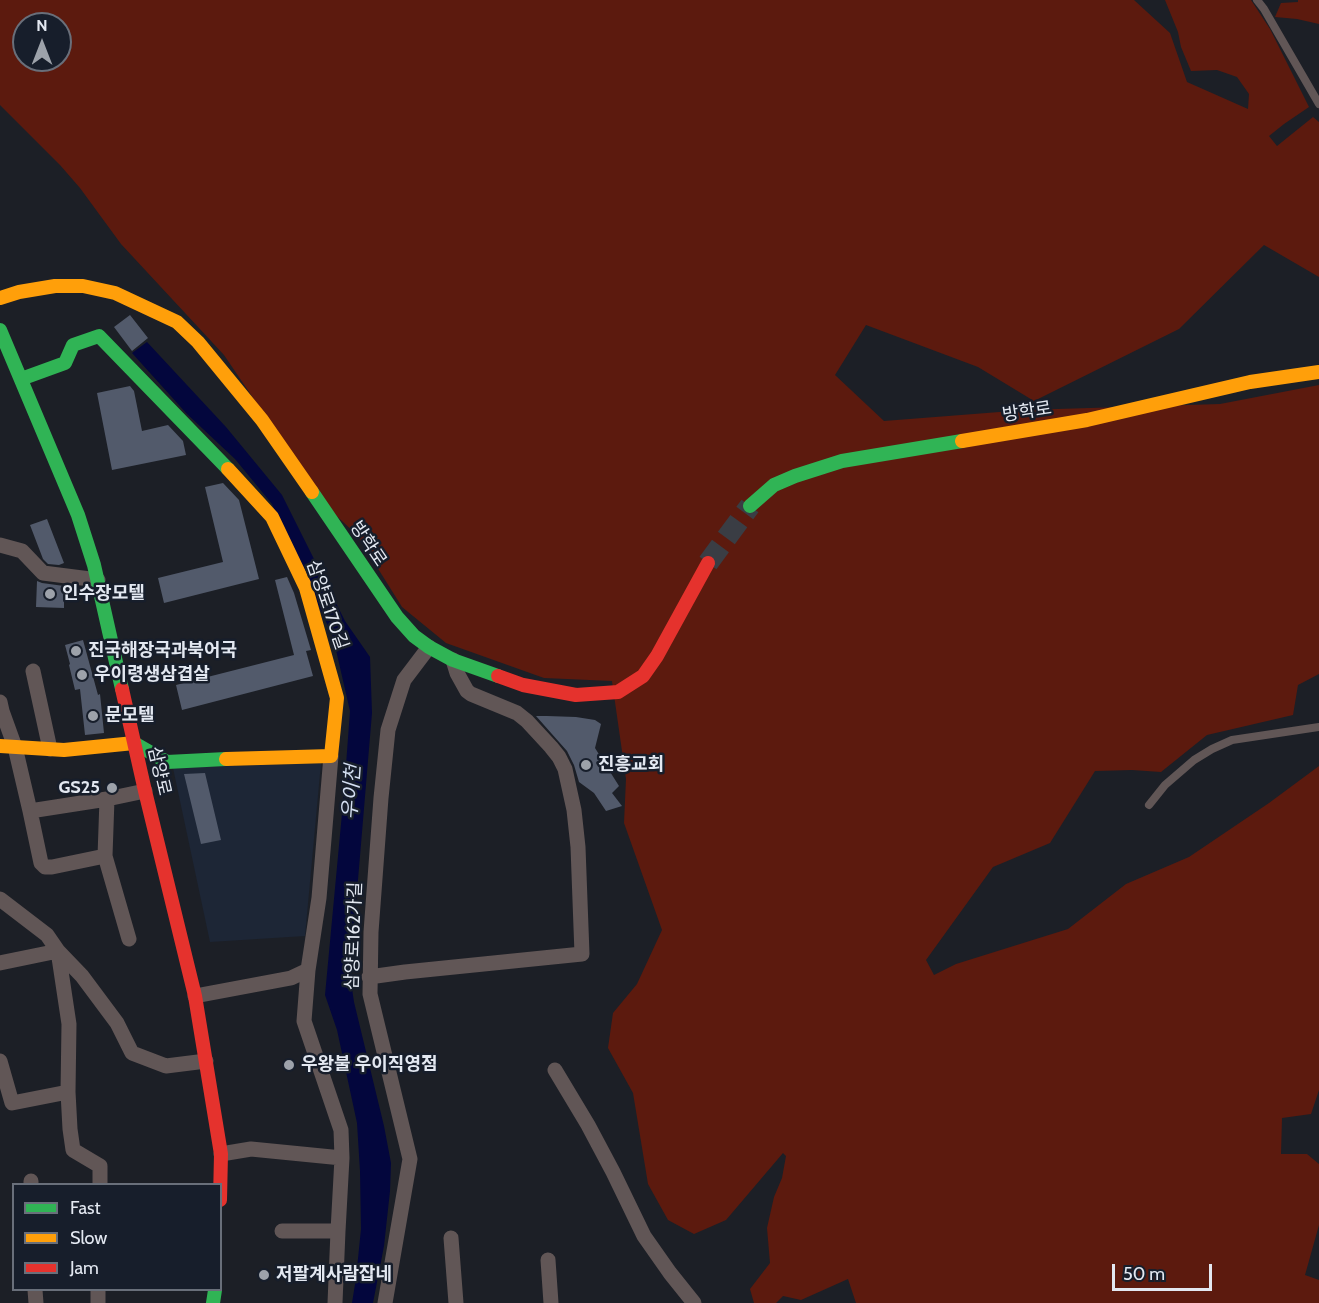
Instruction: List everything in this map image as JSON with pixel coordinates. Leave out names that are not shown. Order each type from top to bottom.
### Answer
[{"type":"main road","name":"방학로","points":[[0,298],[19,292],[55,286],[83,286],[115,293],[177,322],[198,342],[262,420],[397,617],[414,636],[453,660],[523,685],[576,695],[618,692],[643,676],[657,656],[708,563]]},
{"type":"main road","name":"삼양로","points":[[0,330],[78,516],[98,580],[145,791],[195,996],[221,1154],[220,1183]]},
{"type":"main road","name":"삼양로170길","points":[[21,379],[65,363],[74,345],[99,336],[272,518],[306,588],[337,698],[331,756]]},
{"type":"main road","name":"방학로","points":[[750,506],[774,485],[842,461],[1087,420],[1250,382],[1319,372]]},
{"type":"main road","points":[[7,746],[64,750],[134,743],[167,762],[331,756]]},
{"type":"street","points":[[0,545],[22,551],[43,573],[98,580]]},
{"type":"street","name":"삼양로162가길","points":[[385,1303],[410,1159],[370,994],[374,888],[388,729],[404,680],[429,647]]},
{"type":"street","points":[[369,977],[582,954],[578,847],[566,769],[551,747],[517,713],[467,691],[453,660]]},
{"type":"street","points":[[33,671],[50,749]]},
{"type":"street","points":[[0,702],[7,746],[30,811],[41,863],[45,867],[52,867],[105,856]]},
{"type":"street","points":[[331,756],[319,898],[308,970],[304,1022],[341,1130],[342,1158],[335,1303]]},
{"type":"street","points":[[30,811],[145,791]]},
{"type":"street","points":[[107,799],[105,856],[129,939]]},
{"type":"street","points":[[0,899],[47,935],[58,951],[82,976],[117,1023],[132,1053],[166,1066],[206,1061]]},
{"type":"street","points":[[0,963],[58,951]]},
{"type":"street","points":[[58,951],[69,1024],[68,1092],[73,1150],[100,1166],[100,1183]]},
{"type":"street","points":[[195,996],[291,978],[308,970]]},
{"type":"street","points":[[0,1061],[12,1103],[68,1092]]},
{"type":"street","points":[[555,1070],[588,1125],[644,1236],[694,1303]]},
{"type":"street","points":[[221,1154],[251,1149],[342,1158]]},
{"type":"street","points":[[282,1231],[338,1231]]},
{"type":"street","points":[[451,1238],[456,1303]]},
{"type":"street","points":[[548,1260],[551,1303]]},
{"type":"lane","points":[[1257,0],[1319,104]]},
{"type":"lane","points":[[1149,806],[1165,785],[1194,760],[1212,749],[1232,740],[1319,728]]},
{"type":"shaded area","points":[[0,0],[1134,0],[1170,33],[1187,82],[1248,109],[1249,94],[1237,77],[1217,70],[1191,71],[1165,0],[1251,0],[1270,29],[1309,107],[1269,136],[1277,146],[1313,117],[1319,122],[1319,277],[1264,245],[1179,329],[1034,401],[978,367],[866,325],[835,375],[884,421],[1025,410],[1220,404],[1319,385],[1319,674],[1298,685],[1293,715],[1207,735],[1161,772],[1095,771],[1050,843],[993,867],[926,960],[934,975],[956,964],[1068,929],[1126,884],[1189,857],[1319,766],[1319,1090],[1311,1114],[1282,1118],[1281,1154],[1307,1154],[1319,1164],[1319,1225],[1305,1275],[1319,1280],[1319,1303],[856,1303],[848,1279],[801,1300],[783,1296],[776,1303],[754,1303],[750,1289],[770,1263],[767,1228],[786,1156],[783,1153],[726,1220],[694,1234],[668,1220],[648,1184],[633,1093],[608,1048],[613,1013],[637,984],[662,930],[624,823],[626,779],[612,681],[544,678],[446,643],[402,607],[357,535],[327,507],[224,355],[121,244],[60,165],[0,105]]},
{"type":"shaded area","points":[[1298,0],[1319,0],[1319,24],[1275,17],[1281,3],[1298,2]]},
{"type":"shaded area","points":[[321,763],[305,936],[210,942],[173,768]]},
{"type":"water","name":"우이천","points":[[147,342],[226,427],[282,495],[345,621],[370,657],[372,713],[350,975],[354,1002],[391,1163],[384,1246],[373,1303],[352,1303],[361,1229],[357,1123],[337,1030],[325,995],[350,711],[333,637],[272,504],[235,459],[187,414],[132,353]]},
{"type":"building","points":[[130,315],[148,338],[132,351],[114,327]]},
{"type":"building","points":[[130,386],[134,391],[142,431],[168,425],[183,441],[186,455],[112,470],[97,393]]},
{"type":"building","points":[[223,483],[239,500],[259,579],[164,603],[158,578],[223,562],[205,487]]},
{"type":"building","points":[[47,519],[64,563],[59,565],[48,564],[43,559],[30,525]]},
{"type":"building","points":[[287,577],[311,650],[306,651],[313,676],[182,710],[176,685],[294,655],[275,580]]},
{"type":"building","name":"인수장모텔","points":[[37,581],[64,586],[64,608],[36,607]]},
{"type":"building","points":[[83,640],[98,695],[100,694],[104,733],[85,735],[80,689],[75,690],[69,665],[65,645]]},
{"type":"building","name":"진흥교회","points":[[536,716],[576,717],[595,720],[601,724],[595,748],[619,786],[612,793],[622,806],[606,811],[594,793],[579,782],[567,751]]},
{"type":"building","points":[[205,773],[221,840],[201,844],[184,774]]},
{"type":"tunnel","points":[[708,563],[750,506]]},
{"type":"traffic: fast","points":[[0,330],[78,515],[94,565],[122,689]]},
{"type":"traffic: fast","points":[[21,379],[65,363],[73,345],[99,336],[228,469]]},
{"type":"traffic: fast","points":[[750,506],[774,485],[842,461],[962,441]]},
{"type":"traffic: fast","points":[[312,492],[397,617],[414,636],[453,660],[498,676]]},
{"type":"traffic: fast","points":[[134,743],[167,762],[226,759]]},
{"type":"traffic: fast","points":[[213,1303],[215,1291]]},
{"type":"traffic: slow","points":[[0,298],[19,292],[55,286],[83,286],[115,293],[177,322],[198,342],[262,420],[312,492]]},
{"type":"traffic: slow","points":[[962,441],[1087,420],[1250,382],[1319,372]]},
{"type":"traffic: slow","points":[[226,759],[331,756],[337,698],[306,588],[272,517],[228,469]]},
{"type":"traffic: slow","points":[[0,746],[64,750],[134,743]]},
{"type":"traffic: jam","points":[[498,676],[523,685],[576,695],[618,692],[643,676],[657,656],[708,563]]},
{"type":"traffic: jam","points":[[122,689],[195,996],[221,1154],[220,1183]]},
{"type":"place","name":"인수장모텔","points":[[50,594]]},
{"type":"place","name":"진국해장국과북어국","points":[[76,651]]},
{"type":"place","name":"우이령생삼겹살","points":[[82,675]]},
{"type":"place","name":"문모텔","points":[[93,716]]},
{"type":"place","name":"진흥교회","points":[[586,765]]},
{"type":"place","name":"GS25","points":[[112,788]]},
{"type":"place","name":"우왕불 우이직영점","points":[[289,1065]]},
{"type":"place","name":"저팔계사람잡네","points":[[264,1275]]}]
